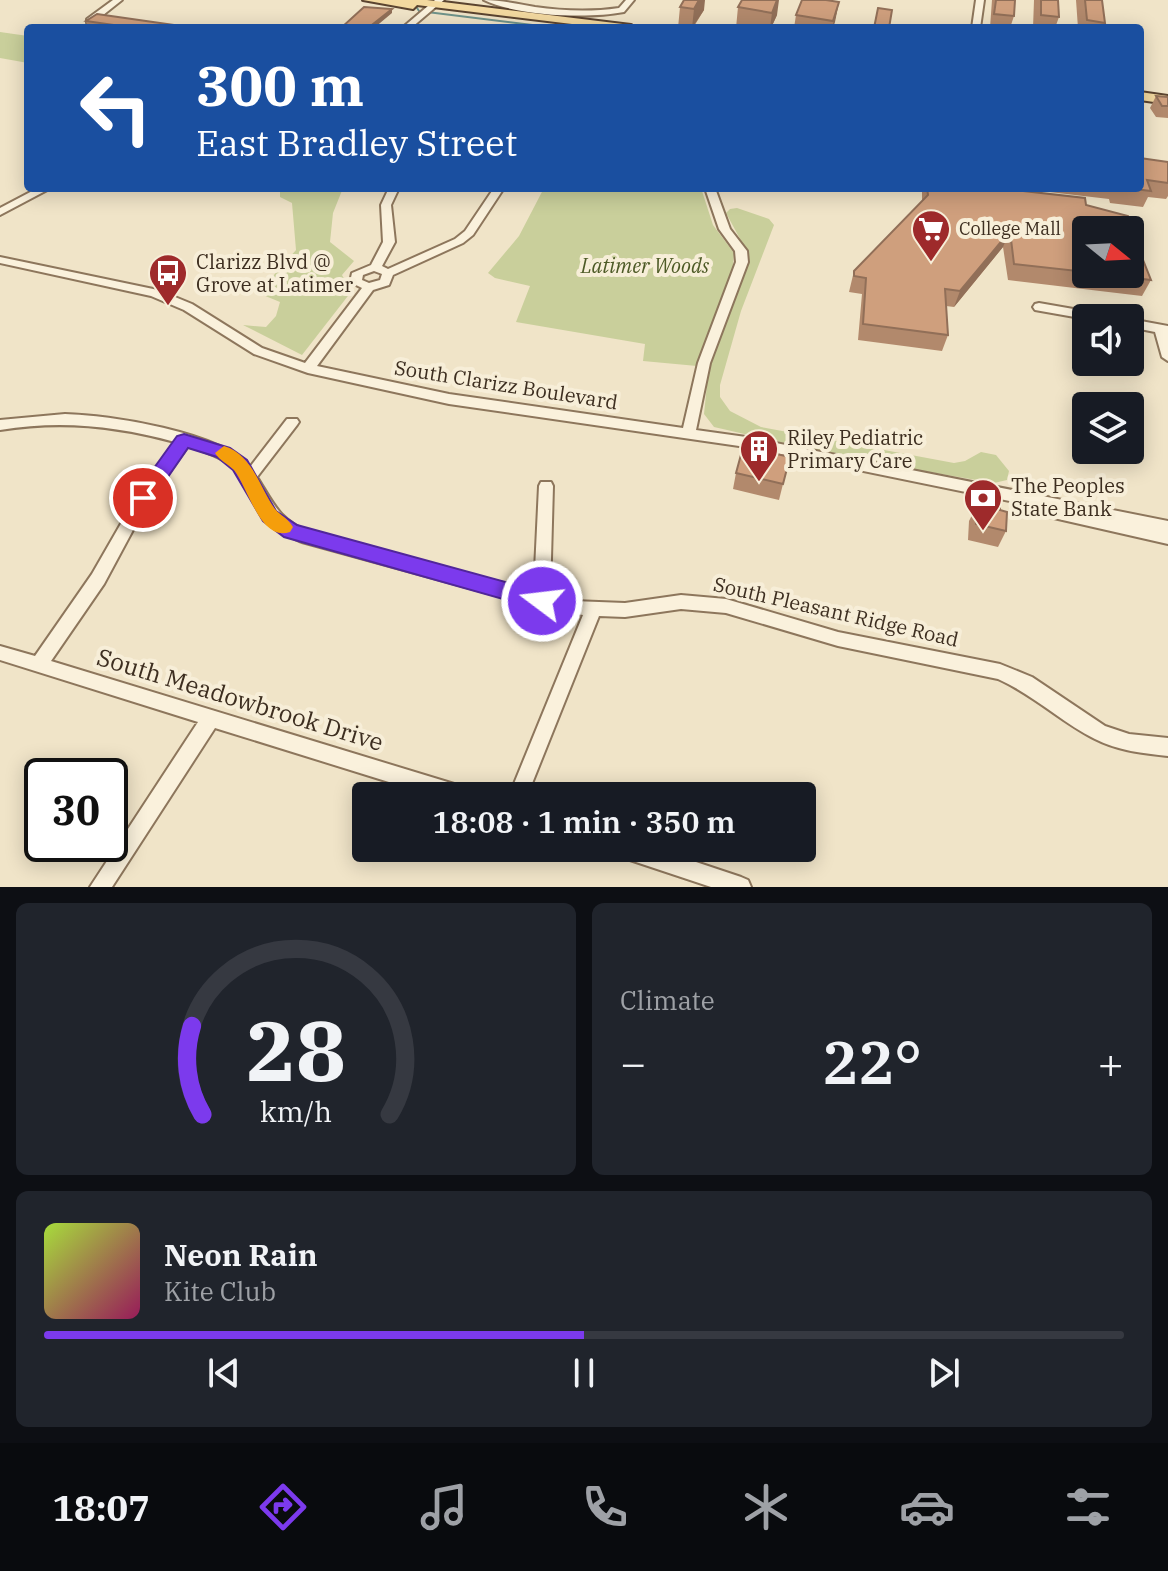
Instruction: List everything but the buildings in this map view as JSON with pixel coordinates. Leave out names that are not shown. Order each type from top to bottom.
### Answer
[{"type":"main road","points":[[368,0],[588,24]]},
{"type":"main road","points":[[546,20],[570,24]]},
{"type":"main road","points":[[1144,96],[1168,98]]},
{"type":"street","points":[[90,21],[118,0]]},
{"type":"street","points":[[488,0],[530,9],[581,13],[621,10],[630,0]]},
{"type":"street","points":[[977,24],[980,0]]},
{"type":"street","points":[[409,24],[423,5]]},
{"type":"street","points":[[0,212],[38,192]]},
{"type":"street","points":[[375,267],[389,242],[386,205],[392,192]]},
{"type":"street","points":[[388,273],[375,267],[362,270],[355,276],[359,285],[369,287],[385,282],[388,273],[459,241],[469,233],[496,192]]},
{"type":"street","points":[[689,432],[704,363],[742,262],[741,251],[725,229],[711,192]]},
{"type":"street","name":"South Clarizz Boulevard","points":[[0,260],[154,293],[188,307],[258,351],[308,369],[449,399],[689,432],[1168,527]]},
{"type":"street","points":[[308,369],[369,287]]},
{"type":"street","points":[[1039,307],[1072,313]]},
{"type":"street","points":[[1144,325],[1164,329],[1168,357]]},
{"type":"street","name":"South Pleasant Ridge Road","points":[[0,425],[73,419],[184,440],[223,452],[240,465],[269,516],[299,535],[542,601],[593,611],[681,602],[726,606],[838,639],[1000,672],[1026,683],[1100,733],[1129,743],[1168,747]]},
{"type":"street","points":[[249,478],[292,422]]},
{"type":"street","points":[[38,665],[98,579],[143,498],[184,440]]},
{"type":"street","points":[[542,601],[546,486]]},
{"type":"street","name":"South Clarizz Boulevard","points":[[1023,500],[1052,512],[1168,538]]},
{"type":"street","points":[[524,782],[593,611]]},
{"type":"street","name":"South Meadowbrook Drive","points":[[0,653],[418,782]]},
{"type":"street","points":[[100,887],[211,719]]},
{"type":"street","points":[[665,862],[738,887]]},
{"type":"green space","points":[[0,32],[24,35],[24,62],[0,58]]},
{"type":"green space","points":[[280,192],[341,192],[333,213],[330,242],[354,261],[342,275],[351,292],[302,355],[243,325],[266,327],[276,316],[280,302],[258,293],[296,250],[292,203],[280,197]]},
{"type":"green space","name":"Latimer Woods","points":[[542,192],[702,192],[713,225],[734,253],[732,277],[697,366],[643,361],[645,344],[516,322],[530,286],[495,278],[488,273],[519,236]]},
{"type":"green space","points":[[737,208],[769,219],[774,225],[741,311],[720,385],[720,397],[730,411],[761,427],[954,463],[981,452],[996,455],[1009,471],[1007,480],[994,483],[853,459],[714,427],[704,414],[709,365],[746,262],[745,248],[726,213]]},
{"type":"waterway","points":[[412,0],[419,11],[525,24]]},
{"type":"slow traffic","points":[[224,453],[240,465],[269,516],[283,527]]},
{"type":"place","name":"College Mall","points":[[931,263]]},
{"type":"place","name":"Clarizz Blvd @ Grove at Latimer","points":[[168,307]]},
{"type":"place","name":"Riley Pediatric Primary Care","points":[[759,483]]},
{"type":"place","name":"The Peoples State Bank","points":[[983,532]]},
{"type":"route","points":[[143,498],[184,440],[204,445],[223,452],[240,465],[269,516],[291,531],[307,538],[542,601]]}]
